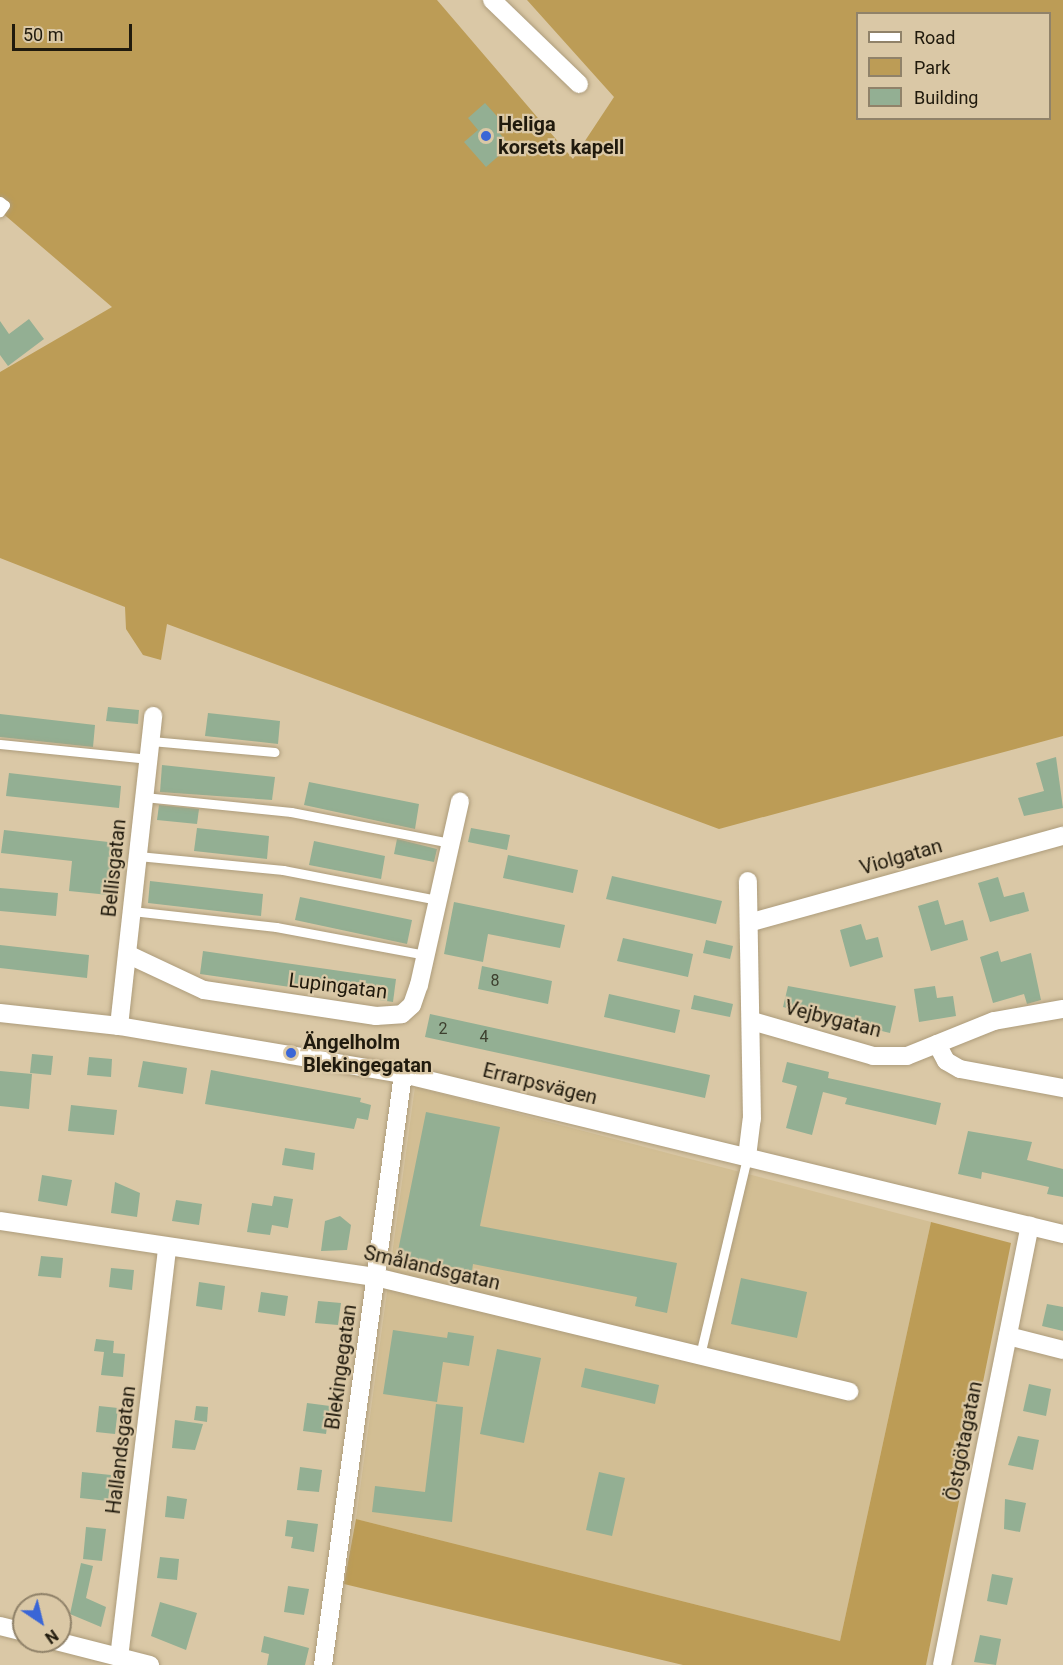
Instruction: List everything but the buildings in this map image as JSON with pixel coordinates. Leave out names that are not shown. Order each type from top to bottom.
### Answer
[{"type":"street","points":[[492,0],[579,84]]},
{"type":"street","name":"Bellisgatan","points":[[119,1026],[153,716]]},
{"type":"street","name":"Lupingatan","points":[[127,954],[193,988],[387,1017],[412,1005],[426,955],[460,802]]},
{"type":"street","name":"Violgatan","points":[[752,922],[1063,836]]},
{"type":"street","points":[[747,1157],[752,1021],[752,922],[748,881]]},
{"type":"street","name":"Vejbygatan","points":[[752,1021],[873,1056],[907,1056],[994,1021],[1063,1009]]},
{"type":"street","name":"Errarpsvägen","points":[[0,1013],[119,1026],[403,1074],[1063,1234]]},
{"type":"street","points":[[937,1044],[946,1061],[960,1069],[1063,1088]]},
{"type":"street","name":"Blekingegatan","points":[[323,1665],[403,1074]]},
{"type":"street","name":"Smålandsgatan","points":[[0,1221],[376,1276],[849,1391]]},
{"type":"street","name":"Östgötagatan","points":[[942,1665],[1030,1227]]},
{"type":"street","name":"Hallandsgatan","points":[[119,1658],[167,1247]]},
{"type":"street","points":[[1008,1336],[1063,1350]]},
{"type":"street","points":[[72,1645],[150,1665]]},
{"type":"lane","points":[[0,201],[5,205],[0,212]]},
{"type":"lane","points":[[0,744],[275,752]]},
{"type":"lane","points":[[144,797],[291,812],[451,843]]},
{"type":"lane","points":[[138,856],[283,870],[438,900]]},
{"type":"lane","points":[[132,911],[276,927],[426,955]]},
{"type":"lane","points":[[700,1355],[747,1157]]},
{"type":"shaded area","points":[[415,1087],[931,1222],[840,1641],[356,1519]]},
{"type":"green space","points":[[0,0],[437,0],[573,159],[614,97],[527,0],[1063,0],[1063,736],[719,829],[167,624],[161,660],[143,655],[126,629],[125,607],[0,558],[0,372],[112,307],[0,211]]},
{"type":"green space","points":[[931,1222],[1011,1243],[926,1665],[683,1665],[344,1584],[356,1519],[840,1641]]},
{"type":"place","name":"Heliga korsets kapell","points":[[486,136]]},
{"type":"place","name":"Ängelholm Blekingegatan","points":[[291,1053]]}]
